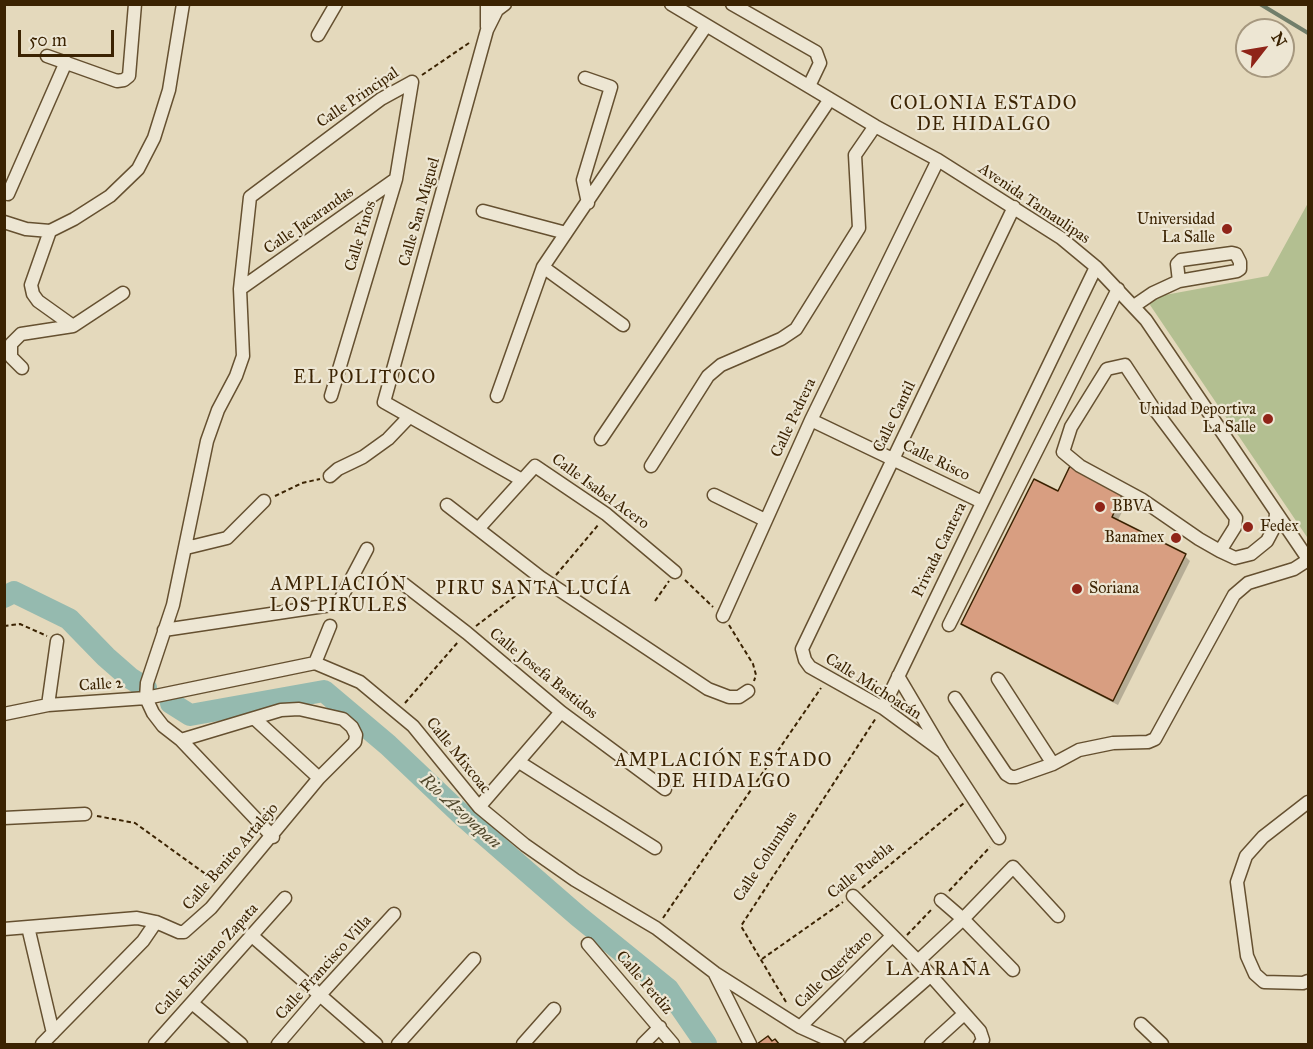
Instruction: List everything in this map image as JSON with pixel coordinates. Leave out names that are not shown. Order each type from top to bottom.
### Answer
[{"type":"street","points":[[47,56],[117,81],[124,80],[129,76],[135,4]]},
{"type":"street","points":[[4,222],[26,229],[50,231],[110,196],[138,169],[154,138],[169,90],[183,4]]},
{"type":"street","points":[[318,35],[336,4]]},
{"type":"street","name":"Calle San Miguel","points":[[487,4],[488,30]]},
{"type":"street","name":"Avenida Tamaulipas","points":[[671,4],[1014,207],[1061,238],[1096,267],[1146,320],[1308,559]]},
{"type":"street","points":[[732,4],[816,52],[820,63],[809,86]]},
{"type":"street","name":"Calle San Miguel","points":[[409,417],[384,402],[488,30],[501,5]]},
{"type":"street","points":[[497,396],[543,267],[706,26]]},
{"type":"street","points":[[8,194],[66,62]]},
{"type":"street","points":[[585,78],[611,87],[583,180],[588,203]]},
{"type":"street","name":"Calle Pinos","points":[[331,396],[396,179],[412,82]]},
{"type":"street","name":"Calle Principal","points":[[240,289],[250,197],[381,99],[412,82]]},
{"type":"street","points":[[600,439],[830,99]]},
{"type":"street","points":[[651,466],[708,376],[721,365],[781,339],[796,329],[859,228],[855,155],[875,126]]},
{"type":"street","name":"Calle Pedrera","points":[[723,616],[811,420],[938,160]]},
{"type":"street","name":"Calle Jacarandas","points":[[240,289],[396,179]]},
{"type":"street","name":"Calle Cantil","points":[[806,640],[1014,207]]},
{"type":"street","points":[[483,211],[566,233]]},
{"type":"street","points":[[50,231],[31,285],[33,294],[38,301],[73,326]]},
{"type":"street","points":[[1134,306],[1153,293],[1179,281],[1237,271],[1240,269],[1240,262],[1236,254],[1232,253],[1181,260],[1177,264],[1179,281]]},
{"type":"street","points":[[543,267],[623,325]]},
{"type":"street","name":"Privada Cantera","points":[[898,676],[1096,267]]},
{"type":"street","points":[[240,289],[243,356],[236,376],[218,410],[207,441],[173,605],[147,683],[146,698],[315,663],[330,626]]},
{"type":"street","points":[[949,625],[1118,290]]},
{"type":"street","points":[[22,368],[11,357],[11,344],[21,334],[73,326],[123,293]]},
{"type":"street","points":[[1220,551],[1235,527],[1236,518],[1152,406],[1125,365],[1107,369],[1071,427],[1063,452],[1080,466],[1141,499],[1220,551],[1235,558],[1251,554],[1267,541],[1275,526],[1276,513]]},
{"type":"street","points":[[330,476],[388,439],[409,417],[522,480],[478,529]]},
{"type":"street","name":"Calle Risco","points":[[811,420],[982,502]]},
{"type":"street","name":"Calle Isabel Acero","points":[[522,480],[536,466],[606,514],[675,572]]},
{"type":"street","points":[[714,495],[765,520]]},
{"type":"street","points":[[186,548],[227,538],[264,501]]},
{"type":"street","points":[[447,505],[545,580],[708,689],[729,697],[739,697],[748,690]]},
{"type":"street","points":[[164,630],[338,604],[367,549]]},
{"type":"street","points":[[955,698],[1006,774],[1016,777],[1053,764],[1079,750],[1113,743],[1148,742],[1155,739],[1234,595],[1248,583],[1294,569],[1308,559]]},
{"type":"street","name":"Calle Josefa Bastidos","points":[[401,582],[467,633],[561,712],[665,789]]},
{"type":"street","points":[[48,705],[57,640]]},
{"type":"street","name":"Calle Michoacán","points":[[806,640],[802,649],[810,667],[882,708],[943,752]]},
{"type":"street","name":"Calle Mixcoac","points":[[315,663],[360,682],[397,712],[413,726],[479,807],[525,845],[575,880],[656,928],[715,973]]},
{"type":"street","points":[[882,708],[898,676]]},
{"type":"street","points":[[898,676],[943,752],[999,838]]},
{"type":"street","points":[[998,679],[1053,764]]},
{"type":"street","name":"Calle 2","points":[[4,714],[48,705],[146,698],[163,726],[181,740],[273,837]]},
{"type":"street","name":"Calle Benito Artalejo","points":[[156,922],[178,932],[184,932],[211,908],[273,837],[319,778],[355,742],[356,735],[352,727],[343,720],[324,714],[299,709],[281,710],[255,719]]},
{"type":"street","points":[[479,807],[561,712]]},
{"type":"street","points":[[181,740],[255,719],[319,778]]},
{"type":"street","points":[[519,762],[655,848]]},
{"type":"street","points":[[1308,802],[1263,837],[1246,856],[1237,882],[1247,956],[1255,974],[1264,982],[1303,983],[1308,981]]},
{"type":"street","points":[[4,818],[85,814]]},
{"type":"street","points":[[918,961],[1013,867],[1058,916]]},
{"type":"street","points":[[853,896],[918,961],[980,1031],[983,1040],[980,1044]]},
{"type":"street","name":"Calle Emiliano Zapata","points":[[155,1044],[285,898]]},
{"type":"street","points":[[941,900],[1013,970]]},
{"type":"street","name":"Calle Francisco Villa","points":[[278,1044],[394,914]]},
{"type":"street","points":[[4,929],[137,918],[156,922],[143,941],[42,1044]]},
{"type":"street","points":[[28,927],[53,1033]]},
{"type":"street","points":[[251,935],[376,1044]]},
{"type":"street","name":"Calle Querétaro","points":[[800,1027],[892,936]]},
{"type":"street","name":"Calle Perdiz","points":[[588,944],[673,1044]]},
{"type":"street","points":[[398,1044],[474,959]]},
{"type":"street","points":[[715,973],[750,1044]]},
{"type":"street","name":"Calle Querétaro","points":[[715,973],[800,1027],[838,1044]]},
{"type":"street","points":[[852,1044],[930,976]]},
{"type":"street","points":[[192,1003],[241,1044]]},
{"type":"street","points":[[523,1044],[554,1009]]},
{"type":"street","points":[[931,1044],[964,1014]]},
{"type":"street","points":[[1141,1024],[1162,1044]]},
{"type":"street","points":[[644,1044],[660,1027]]},
{"type":"path","name":"Calle Principal","points":[[412,82],[469,43]]},
{"type":"path","points":[[264,501],[302,483],[330,476]]},
{"type":"path","points":[[397,712],[467,633],[545,580],[606,514]]},
{"type":"path","points":[[655,601],[675,572],[723,616],[753,664],[756,675],[748,690]]},
{"type":"path","points":[[4,626],[20,624],[57,640]]},
{"type":"path","points":[[656,928],[828,678]]},
{"type":"path","name":"Calle Columbus","points":[[789,1008],[741,926],[882,708]]},
{"type":"path","name":"Calle Puebla","points":[[762,959],[853,896],[972,796]]},
{"type":"path","points":[[85,814],[135,823],[226,889]]},
{"type":"green space","name":"Unidad Deportiva La Salle","points":[[1308,203],[1307,537],[1148,302],[1154,297],[1268,276]]},
{"type":"building","points":[[1070,466],[1123,493],[1112,517],[1186,554],[1113,701],[961,624],[1034,479],[1058,491]]},
{"type":"building","points":[[768,1036],[779,1044],[757,1044]]},
{"type":"waterway","points":[[1260,4],[1308,33]]},
{"type":"waterway","name":"Rio Azoyapan","points":[[4,597],[14,592],[69,619],[106,657],[130,678],[146,688]]},
{"type":"waterway","name":"Rio Azoyapan","points":[[171,703],[190,715],[324,691],[388,745],[464,817],[578,916],[668,989],[706,1044]]},
{"type":"place","name":"Universidad La Salle","points":[[1227,229]]},
{"type":"place","name":"Unidad Deportiva La Salle","points":[[1268,419]]},
{"type":"place","name":"BBVA","points":[[1100,507]]},
{"type":"place","name":"Fedex","points":[[1248,527]]},
{"type":"place","name":"Banamex","points":[[1176,538]]},
{"type":"place","name":"Soriana","points":[[1077,589]]},
{"type":"district","name":"COLONIA ESTADO DE HIDALGO","points":[[984,115]]},
{"type":"district","name":"EL POLITOCO","points":[[365,379]]},
{"type":"district","name":"PIRU SANTA LUCÍA","points":[[534,590]]},
{"type":"district","name":"AMPLIACIÓN LOS PIRULES","points":[[339,596]]},
{"type":"district","name":"AMPLACIÓN ESTADO DE HIDALGO","points":[[724,772]]},
{"type":"district","name":"LA ARAÑA","points":[[939,971]]}]
